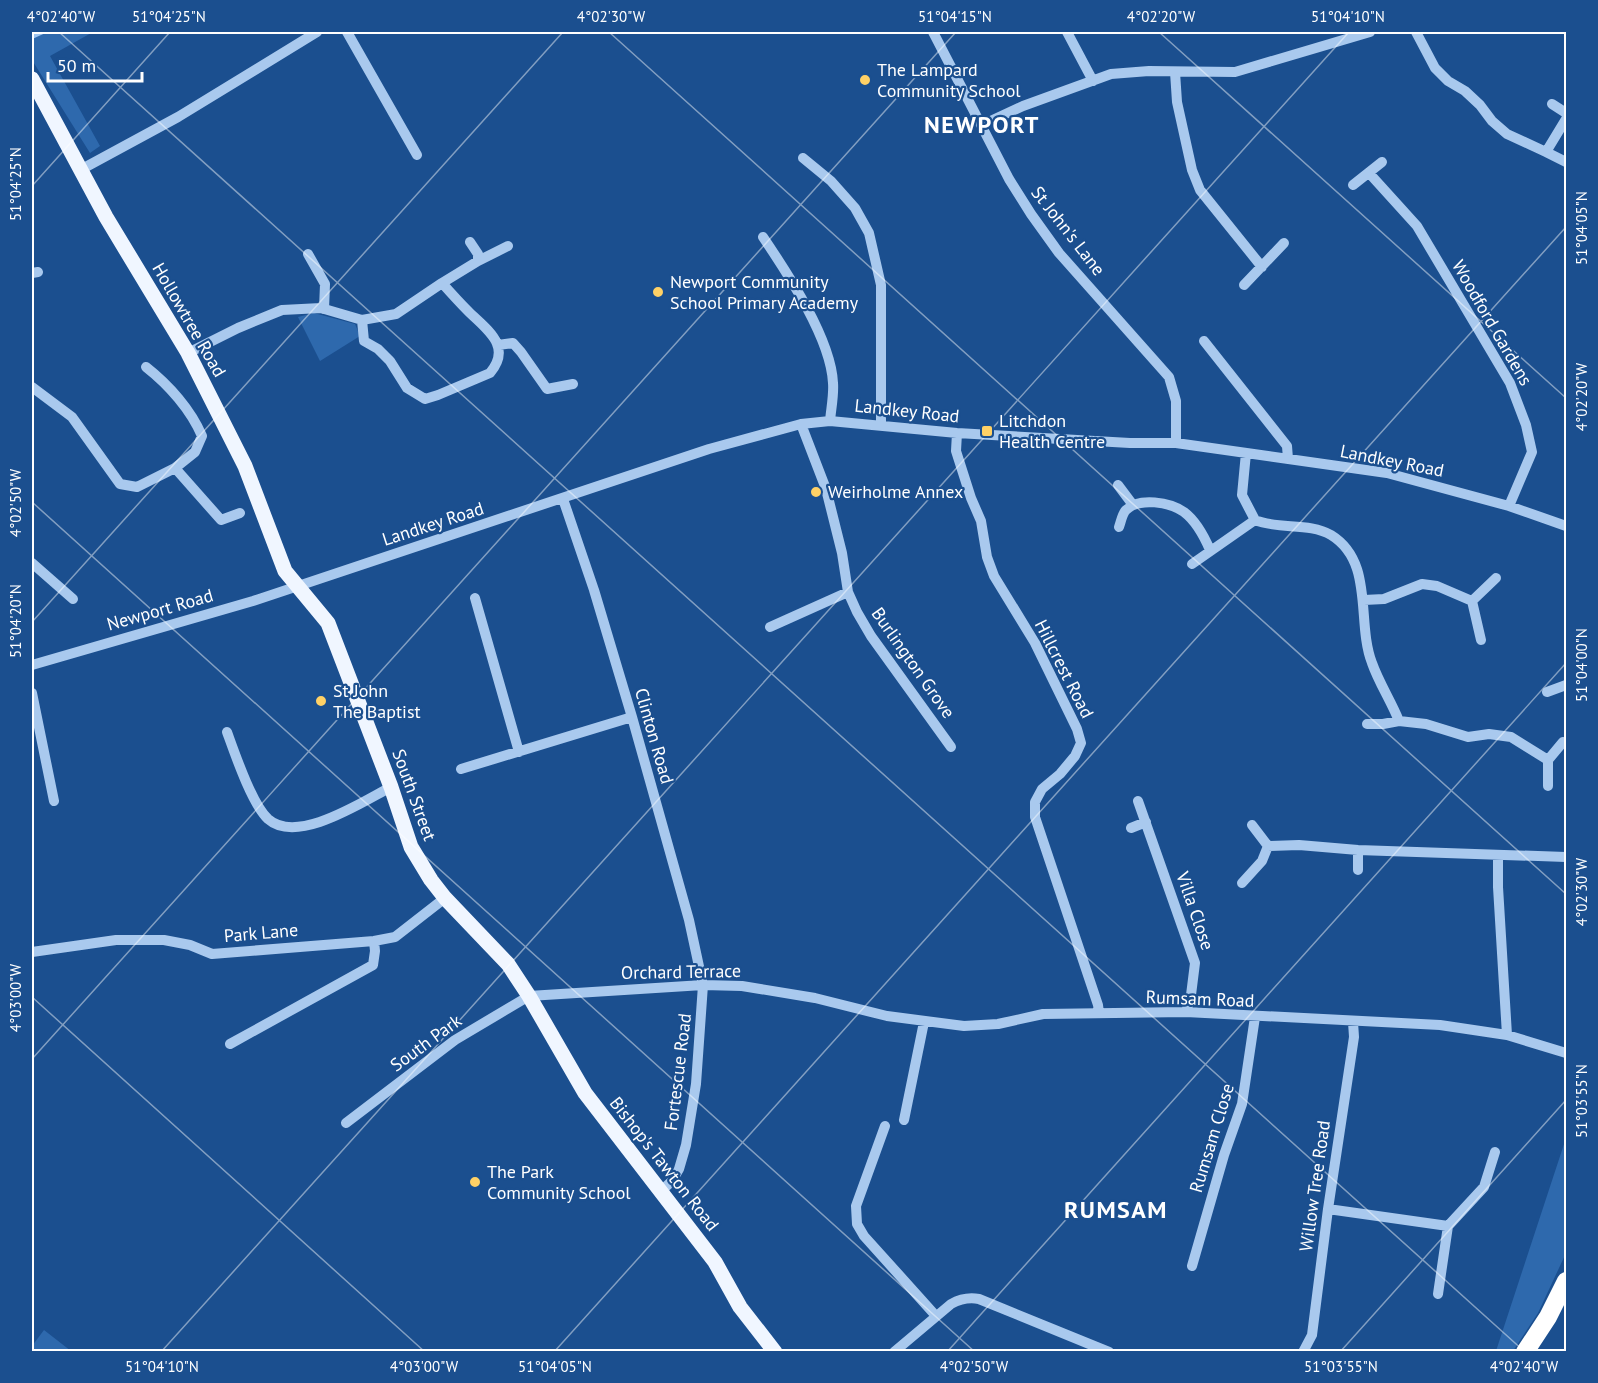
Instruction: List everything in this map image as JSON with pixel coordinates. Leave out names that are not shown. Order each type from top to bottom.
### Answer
[{"type":"highway","points":[[1526,1352],[1548,1317],[1566,1281]]},
{"type":"main road","name":"Hollowtree Road","points":[[32,79],[106,217],[188,353],[245,466],[285,571],[297,586]]},
{"type":"main road","name":"South Street","points":[[297,586],[328,623],[391,787],[411,847],[445,898],[508,964],[529,996]]},
{"type":"main road","name":"Bishop's Tawton Road","points":[[529,996],[585,1094],[715,1262],[740,1306],[775,1352]]},
{"type":"street","points":[[82,169],[178,117],[317,32]]},
{"type":"street","points":[[347,32],[417,155]]},
{"type":"street","name":"St John's Lane","points":[[933,32],[1009,179],[1045,234],[1059,253],[1169,377],[1176,401],[1176,443]]},
{"type":"street","points":[[1067,32],[1093,81]]},
{"type":"street","points":[[982,125],[1023,106],[1111,74],[1235,72],[1370,32]]},
{"type":"street","points":[[1416,32],[1435,68],[1448,81],[1473,98],[1492,121],[1507,134],[1566,162]]},
{"type":"street","points":[[1175,72],[1177,102],[1192,170],[1200,190],[1262,267]]},
{"type":"street","points":[[1552,104],[1566,113]]},
{"type":"street","points":[[1546,152],[1566,119]]},
{"type":"street","points":[[803,159],[831,181],[855,208],[869,233],[881,285],[881,424]]},
{"type":"street","points":[[1353,184],[1382,162]]},
{"type":"street","name":"Woodford Gardens","points":[[1369,173],[1416,226],[1510,383],[1527,425],[1532,452],[1509,506]]},
{"type":"street","points":[[763,237],[789,275],[828,356],[833,383],[830,421]]},
{"type":"street","points":[[470,242],[478,254],[478,261]]},
{"type":"street","points":[[1244,285],[1284,243]]},
{"type":"street","points":[[188,353],[238,328],[282,310],[324,309],[362,320],[396,314],[478,261],[508,246]]},
{"type":"street","points":[[308,254],[326,284],[324,309]]},
{"type":"street","points":[[362,320],[364,341],[378,349],[390,361],[407,388],[425,399],[490,373],[499,356],[498,345],[489,329],[469,312],[442,283]]},
{"type":"street","points":[[1204,341],[1287,446],[1288,459]]},
{"type":"street","points":[[498,345],[513,343],[547,389],[573,384]]},
{"type":"street","points":[[32,387],[72,417],[120,484],[137,487],[175,468],[195,452],[202,436],[166,382],[146,367]]},
{"type":"street","name":"Landkey Road","points":[[297,586],[621,480],[675,460],[801,424],[830,421],[881,424],[957,433],[1130,443],[1176,443],[1387,473],[1509,506],[1566,526]]},
{"type":"street","name":"Burlington Grove","points":[[801,424],[835,519],[848,592],[871,636],[951,747]]},
{"type":"street","name":"Hillcrest Road","points":[[957,433],[956,451],[970,498],[981,521],[987,557],[994,576],[1035,643],[1077,729],[1081,743],[1076,756],[1042,789],[1035,802],[1035,817],[1099,1013]]},
{"type":"street","points":[[1246,453],[1242,495],[1255,520],[1266,525],[1309,528],[1331,536],[1349,553],[1358,571],[1364,600],[1364,632],[1372,662],[1399,721]]},
{"type":"street","points":[[175,468],[221,520],[240,513]]},
{"type":"street","points":[[1118,485],[1133,505]]},
{"type":"street","name":"Clinton Road","points":[[562,499],[594,590],[632,717],[689,920],[703,984]]},
{"type":"street","points":[[1119,527],[1124,511],[1133,505],[1162,503],[1183,511],[1202,532],[1210,550]]},
{"type":"street","points":[[1192,564],[1255,520]]},
{"type":"street","points":[[32,563],[73,599]]},
{"type":"street","points":[[1472,601],[1496,578]]},
{"type":"street","points":[[1364,600],[1384,599],[1422,584],[1437,586],[1472,601]]},
{"type":"street","name":"Newport Road","points":[[32,665],[297,586]]},
{"type":"street","points":[[770,627],[848,592]]},
{"type":"street","points":[[475,598],[519,752]]},
{"type":"street","points":[[1472,601],[1480,640]]},
{"type":"street","points":[[1547,692],[1566,685]]},
{"type":"street","points":[[32,693],[54,801]]},
{"type":"street","points":[[461,769],[632,717]]},
{"type":"street","points":[[1367,724],[1399,721],[1426,724],[1468,737],[1488,734],[1510,738],[1548,760]]},
{"type":"street","points":[[227,732],[260,810],[282,827],[301,828],[391,787]]},
{"type":"street","points":[[1548,786],[1548,760],[1563,742]]},
{"type":"street","name":"Villa Close","points":[[1138,801],[1196,963],[1186,1012]]},
{"type":"street","points":[[1131,828],[1146,822]]},
{"type":"street","points":[[1252,825],[1268,846]]},
{"type":"street","points":[[1268,846],[1299,845],[1358,850],[1566,857]]},
{"type":"street","points":[[1242,883],[1262,861],[1268,846]]},
{"type":"street","points":[[1358,850],[1358,870]]},
{"type":"street","points":[[1498,855],[1507,1035]]},
{"type":"street","name":"Park Lane","points":[[32,952],[116,940],[164,940],[190,945],[212,954],[374,941],[395,937],[445,898]]},
{"type":"street","points":[[230,1044],[373,965],[374,941]]},
{"type":"street","name":"Orchard Terrace","points":[[529,996],[703,984],[742,986],[833,1002]]},
{"type":"street","name":"Fortescue Road","points":[[661,1191],[672,1181],[679,1169],[686,1145],[696,1084],[703,984]]},
{"type":"street","name":"South Park","points":[[346,1123],[455,1040],[529,996]]},
{"type":"street","name":"Rumsam Road","points":[[833,1002],[887,1016],[964,1026],[998,1024],[1043,1014],[1186,1012],[1440,1025],[1507,1035],[1566,1053]]},
{"type":"street","name":"Rumsam Close","points":[[1192,1266],[1224,1155],[1242,1104],[1249,1071],[1255,1017]]},
{"type":"street","points":[[904,1120],[924,1022]]},
{"type":"street","name":"Willow Tree Road","points":[[1303,1352],[1312,1335],[1354,1037],[1353,1022]]},
{"type":"street","points":[[885,1126],[856,1206],[857,1224],[864,1236],[936,1316]]},
{"type":"street","points":[[1438,1294],[1442,1225],[1484,1187],[1495,1152]]},
{"type":"street","points":[[1328,1209],[1442,1225]]},
{"type":"street","points":[[894,1352],[936,1316],[956,1302],[967,1298],[980,1299],[1109,1352]]},
{"type":"shaded area","points":[[32,32],[93,32],[50,56],[100,146],[90,153],[32,60]]},
{"type":"shaded area","points":[[314,313],[355,324],[360,336],[320,361],[298,317]]},
{"type":"shaded area","points":[[1566,1138],[1566,1253],[1538,1313],[1513,1351],[1496,1351]]},
{"type":"shaded area","points":[[44,1330],[71,1351],[32,1351],[32,1346]]},
{"type":"waterway","points":[[32,37],[43,32]]},
{"type":"place","name":"The Lampard Community School","points":[[865,80]]},
{"type":"place","name":"Newport Community School Primary Academy","points":[[658,292]]},
{"type":"place","name":"Litchdon Health Centre","points":[[987,431]]},
{"type":"place","name":"Weirholme Annex","points":[[816,492]]},
{"type":"place","name":"St John The Baptist","points":[[321,701]]},
{"type":"place","name":"The Park Community School","points":[[475,1182]]},
{"type":"district","name":"NEWPORT","points":[[982,125]]},
{"type":"district","name":"RUMSAM","points":[[1116,1210]]}]
